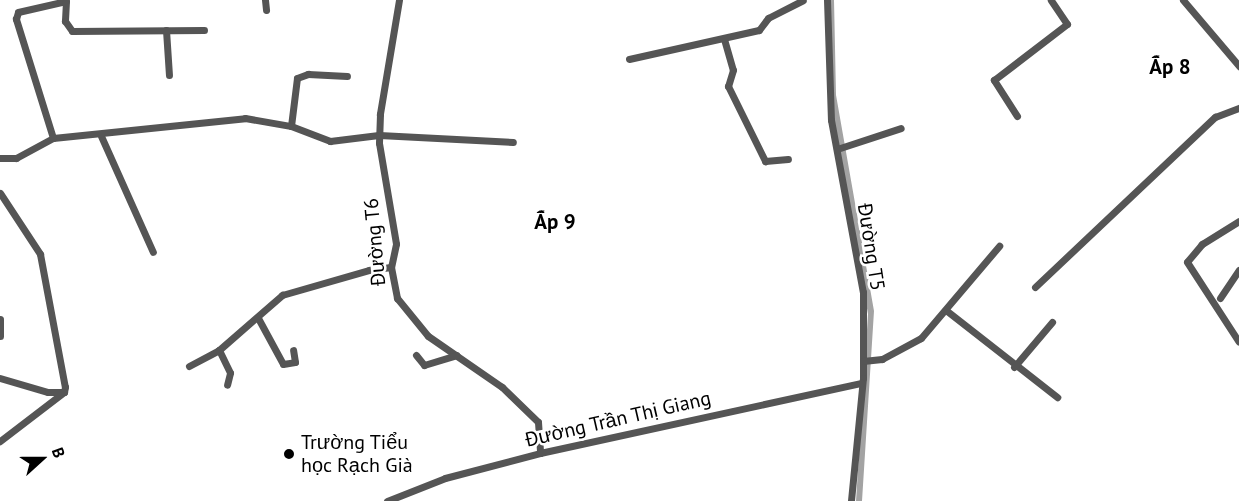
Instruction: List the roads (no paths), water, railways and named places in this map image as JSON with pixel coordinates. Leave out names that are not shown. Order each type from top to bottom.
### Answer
[{"type":"street","points":[[53,138],[16,15],[26,9],[67,0],[65,21],[72,31],[204,30]]},
{"type":"street","points":[[265,0],[266,10]]},
{"type":"street","name":"Đường T6","points":[[399,0],[379,135],[396,243],[391,267],[397,298],[428,336],[502,387],[538,422],[542,430],[540,453]]},
{"type":"street","points":[[629,59],[764,28],[768,18],[803,0]]},
{"type":"street","name":"Đường T5","points":[[827,0],[828,84],[863,292],[864,361],[851,501]]},
{"type":"street","points":[[1017,116],[994,80],[1067,24],[1051,0]]},
{"type":"street","points":[[1183,0],[1239,66]]},
{"type":"street","points":[[166,30],[169,75]]},
{"type":"street","points":[[724,39],[733,70],[728,86],[765,161],[788,159]]},
{"type":"street","points":[[291,126],[297,78],[308,74],[347,76]]},
{"type":"street","points":[[1035,287],[1215,117],[1239,108]]},
{"type":"street","points":[[0,158],[16,158],[53,138],[78,134],[100,136],[127,129],[245,118],[291,126],[330,141],[379,135],[513,142]]},
{"type":"street","points":[[837,148],[901,128]]},
{"type":"street","points":[[100,136],[153,252]]},
{"type":"street","points":[[0,193],[40,254],[64,392]]},
{"type":"street","points":[[1239,221],[1208,239],[1190,253],[1186,262],[1239,342]]},
{"type":"street","points":[[864,361],[873,361],[909,347],[947,311],[999,246]]},
{"type":"street","points":[[189,366],[219,350],[289,292],[391,267]]},
{"type":"street","points":[[1220,298],[1239,270]]},
{"type":"street","points":[[947,311],[1014,367],[1057,397]]},
{"type":"street","points":[[258,318],[283,364],[295,362],[293,350]]},
{"type":"street","points":[[0,319],[0,336]]},
{"type":"street","points":[[1014,367],[1052,322]]},
{"type":"street","points":[[219,350],[230,373],[227,385]]},
{"type":"street","points":[[416,355],[424,365],[456,356]]},
{"type":"street","points":[[0,378],[48,392],[64,392]]},
{"type":"street","name":"Đường Trần Thị Giang","points":[[387,501],[445,478],[540,453],[861,383]]},
{"type":"street","points":[[0,441],[64,392]]},
{"type":"place","name":"Trường Tiểu học Rạch Già","points":[[289,454]]},
{"type":"district","name":"Ấp 8","points":[[1170,67]]},
{"type":"district","name":"Ấp 9","points":[[555,222]]}]
